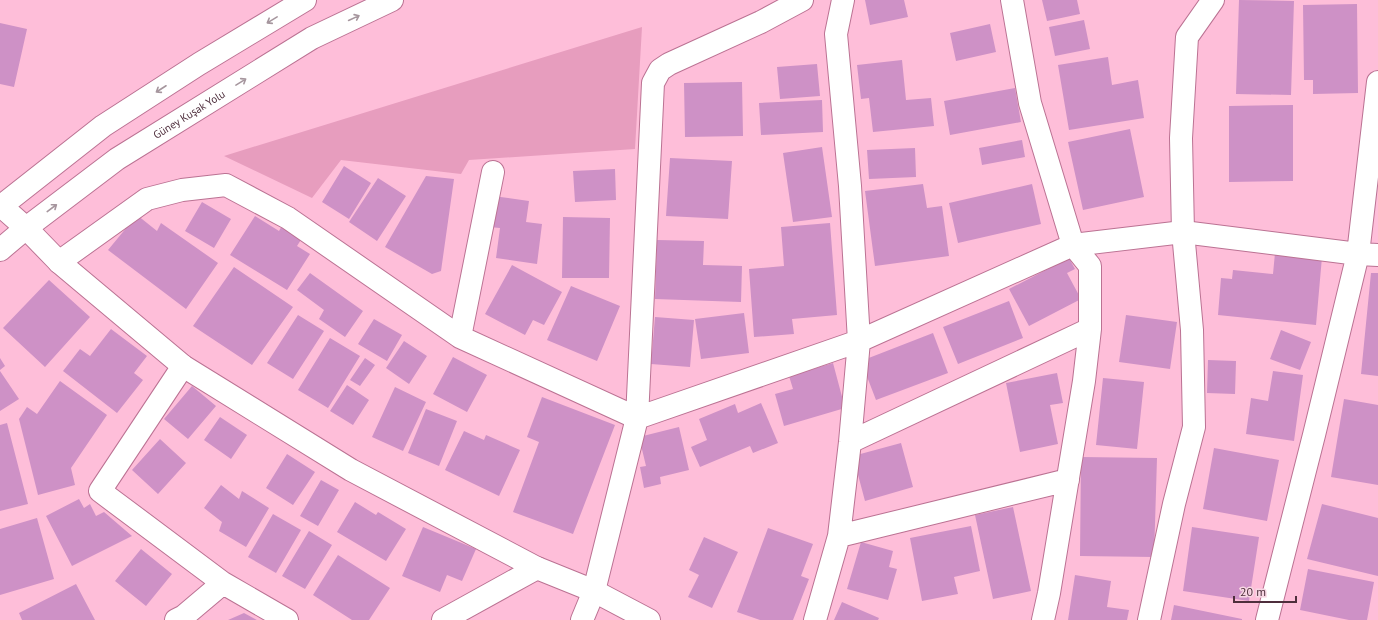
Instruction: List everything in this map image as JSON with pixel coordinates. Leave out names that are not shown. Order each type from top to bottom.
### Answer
[{"type":"street","points":[[305,0],[199,64],[103,126],[0,206],[26,228],[59,262],[183,366],[351,470],[537,568],[594,591],[649,620]]},
{"type":"street","name":"Güney Kuşak Yolu","points":[[0,250],[26,228],[117,159],[312,38],[392,0]]},
{"type":"street","points":[[582,620],[594,591],[637,418],[652,87],[655,77],[660,70],[669,64],[761,22],[802,0]]},
{"type":"street","points":[[815,620],[839,536],[850,442],[859,341],[850,186],[836,34],[843,0]]},
{"type":"street","points":[[1012,0],[1030,103],[1073,245],[1090,266],[1090,329],[1084,381],[1049,593],[1043,620]]},
{"type":"street","points":[[1149,620],[1174,504],[1194,427],[1192,330],[1182,232],[1181,138],[1187,37],[1213,0]]},
{"type":"street","points":[[1267,620],[1314,435],[1368,254],[1378,82]]},
{"type":"street","points":[[460,337],[493,172]]},
{"type":"street","points":[[59,262],[148,199],[182,190],[226,185],[288,218],[460,337],[637,418],[859,341],[1073,245],[1182,232],[1368,254]]},
{"type":"street","points":[[850,442],[1090,329]]},
{"type":"street","points":[[183,366],[100,492],[223,583],[287,620]]},
{"type":"street","points":[[839,536],[1068,480]]},
{"type":"street","points":[[443,620],[537,568]]},
{"type":"street","points":[[176,620],[184,616],[223,583]]},
{"type":"shaded area","points":[[642,27],[635,149],[469,160],[461,174],[341,160],[312,198],[224,156]]},
{"type":"building","points":[[865,0],[904,0],[908,17],[870,25]]},
{"type":"building","points":[[1042,0],[1077,0],[1080,14],[1047,21]]},
{"type":"building","points":[[1239,0],[1294,1],[1291,95],[1236,94]]},
{"type":"building","points":[[1357,4],[1358,93],[1313,94],[1313,80],[1304,80],[1303,5]]},
{"type":"building","points":[[1084,20],[1090,49],[1055,56],[1049,27]]},
{"type":"building","points":[[0,23],[27,29],[14,87],[0,84]]},
{"type":"building","points":[[990,24],[996,52],[956,61],[950,33]]},
{"type":"building","points":[[1108,57],[1112,85],[1138,80],[1144,118],[1069,130],[1058,65]]},
{"type":"building","points":[[902,60],[906,100],[931,98],[934,126],[873,132],[869,98],[861,99],[857,65]]},
{"type":"building","points":[[817,64],[820,96],[780,99],[777,67]]},
{"type":"building","points":[[742,82],[743,136],[685,137],[684,83]]},
{"type":"building","points":[[1015,88],[1021,122],[950,135],[944,101]]},
{"type":"building","points":[[822,100],[823,132],[761,135],[759,103]]},
{"type":"building","points":[[1293,105],[1293,181],[1229,182],[1229,106]]},
{"type":"building","points":[[1130,129],[1144,197],[1083,210],[1068,142]]},
{"type":"building","points":[[1022,140],[1025,157],[982,165],[979,148]]},
{"type":"building","points":[[822,147],[832,217],[793,222],[783,153]]},
{"type":"building","points":[[915,148],[916,177],[869,179],[867,150]]},
{"type":"building","points":[[670,158],[732,161],[728,219],[666,216]]},
{"type":"building","points":[[344,166],[371,183],[349,219],[322,202]]},
{"type":"building","points":[[615,169],[616,200],[575,202],[573,171]]},
{"type":"building","points":[[426,176],[454,179],[441,271],[432,274],[385,247]]},
{"type":"building","points":[[378,178],[406,196],[377,241],[349,222]]},
{"type":"building","points":[[923,184],[927,208],[942,206],[949,256],[875,266],[865,191]]},
{"type":"building","points":[[1032,184],[1041,224],[958,243],[949,203]]},
{"type":"building","points":[[493,196],[529,201],[526,222],[542,224],[537,264],[496,258],[500,228],[489,227]]},
{"type":"building","points":[[202,202],[231,219],[214,248],[185,231]]},
{"type":"building","points":[[137,215],[157,231],[161,223],[218,263],[186,309],[108,250]]},
{"type":"building","points":[[255,216],[279,231],[284,222],[304,235],[297,246],[310,254],[287,290],[230,255]]},
{"type":"building","points":[[563,217],[610,218],[609,278],[562,278]]},
{"type":"building","points":[[830,223],[837,315],[792,319],[794,334],[754,337],[749,269],[784,266],[781,227]]},
{"type":"building","points":[[657,240],[704,241],[703,265],[742,266],[741,302],[655,299]]},
{"type":"building","points":[[1275,253],[1322,257],[1316,325],[1218,315],[1221,278],[1232,279],[1233,270],[1273,274]]},
{"type":"building","points":[[1069,258],[1075,269],[1067,273],[1081,299],[1029,326],[1009,289]]},
{"type":"building","points":[[512,265],[562,292],[544,325],[533,320],[525,335],[485,314]]},
{"type":"building","points":[[234,267],[293,307],[252,365],[193,326]]},
{"type":"building","points":[[310,273],[363,311],[345,337],[319,319],[324,310],[297,290]]},
{"type":"building","points":[[1371,273],[1378,273],[1378,376],[1361,374]]},
{"type":"building","points":[[49,280],[90,317],[45,367],[3,328]]},
{"type":"building","points":[[571,286],[620,306],[597,361],[547,340]]},
{"type":"building","points":[[1009,301],[1023,338],[958,364],[943,327]]},
{"type":"building","points":[[744,313],[749,353],[701,359],[695,319]]},
{"type":"building","points":[[298,315],[324,331],[293,379],[267,363]]},
{"type":"building","points":[[1126,315],[1177,322],[1170,369],[1119,362]]},
{"type":"building","points":[[655,317],[694,320],[690,367],[651,364]]},
{"type":"building","points":[[374,319],[402,335],[387,361],[358,344]]},
{"type":"building","points":[[111,329],[147,356],[134,373],[143,380],[117,413],[63,371],[80,349],[90,356]]},
{"type":"building","points":[[1281,330],[1311,342],[1300,370],[1270,359]]},
{"type":"building","points":[[933,333],[948,373],[876,400],[861,361]]},
{"type":"building","points":[[330,338],[360,356],[328,408],[298,390]]},
{"type":"building","points":[[404,341],[427,356],[409,384],[386,368]]},
{"type":"building","points":[[453,357],[487,375],[467,412],[433,394]]},
{"type":"building","points":[[0,358],[5,366],[0,370]]},
{"type":"building","points":[[365,358],[375,365],[360,386],[350,380]]},
{"type":"building","points":[[1208,360],[1236,361],[1235,394],[1207,393]]},
{"type":"building","points":[[833,363],[845,408],[784,426],[775,394],[793,389],[789,376]]},
{"type":"building","points":[[0,371],[19,399],[0,411]]},
{"type":"building","points":[[1273,371],[1303,375],[1294,441],[1246,434],[1251,398],[1268,401]]},
{"type":"building","points":[[1057,373],[1063,403],[1050,405],[1058,444],[1020,452],[1006,383]]},
{"type":"building","points":[[1103,378],[1144,382],[1137,449],[1096,445]]},
{"type":"building","points":[[60,381],[107,415],[71,468],[75,485],[38,495],[19,419],[27,407],[37,414]]},
{"type":"building","points":[[347,385],[369,400],[353,425],[330,411]]},
{"type":"building","points":[[192,386],[216,406],[188,439],[164,419]]},
{"type":"building","points":[[395,387],[426,402],[403,451],[372,437]]},
{"type":"building","points":[[542,397],[615,425],[573,534],[513,512],[539,442],[527,437]]},
{"type":"building","points":[[1344,399],[1378,405],[1378,485],[1331,477]]},
{"type":"building","points":[[761,403],[778,443],[753,453],[750,446],[700,467],[691,447],[707,440],[699,419],[735,404],[738,413]]},
{"type":"building","points":[[426,409],[457,421],[439,466],[408,453]]},
{"type":"building","points":[[220,417],[247,435],[231,459],[204,440]]},
{"type":"building","points":[[7,423],[28,504],[0,511],[0,425]]},
{"type":"building","points":[[679,427],[689,470],[660,477],[661,484],[644,488],[640,467],[646,466],[639,437]]},
{"type":"building","points":[[464,431],[484,440],[486,435],[520,450],[499,496],[445,470]]},
{"type":"building","points":[[160,439],[186,463],[158,494],[132,470]]},
{"type":"building","points":[[901,443],[913,487],[865,501],[853,456]]},
{"type":"building","points":[[1214,448],[1279,460],[1267,521],[1203,509]]},
{"type":"building","points":[[287,454],[315,472],[293,505],[266,488]]},
{"type":"building","points":[[1081,457],[1157,458],[1154,557],[1080,556]]},
{"type":"building","points":[[321,480],[339,490],[318,526],[300,516]]},
{"type":"building","points":[[221,485],[239,499],[242,491],[269,508],[246,547],[219,531],[222,522],[204,508]]},
{"type":"building","points":[[79,499],[84,508],[90,504],[96,516],[104,512],[132,536],[72,566],[46,516]]},
{"type":"building","points":[[355,502],[376,515],[378,512],[406,529],[386,561],[337,532]]},
{"type":"building","points":[[1322,504],[1378,518],[1378,576],[1307,559]]},
{"type":"building","points":[[1013,507],[1031,591],[993,599],[975,515]]},
{"type":"building","points":[[273,514],[301,530],[276,573],[248,557]]},
{"type":"building","points":[[37,518],[54,579],[0,595],[0,529]]},
{"type":"building","points":[[971,526],[980,571],[954,577],[958,594],[922,601],[910,538]]},
{"type":"building","points":[[423,527],[476,549],[462,581],[447,575],[440,592],[402,576]]},
{"type":"building","points":[[1192,527],[1259,537],[1249,601],[1183,591]]},
{"type":"building","points":[[768,528],[813,544],[801,576],[809,579],[793,620],[760,620],[737,612]]},
{"type":"building","points":[[309,531],[332,545],[305,589],[282,576]]},
{"type":"building","points":[[704,537],[738,552],[712,608],[688,597],[699,575],[689,570]]},
{"type":"building","points":[[861,542],[893,551],[889,567],[897,569],[888,600],[847,589]]},
{"type":"building","points":[[141,549],[172,574],[146,606],[115,581]]},
{"type":"building","points":[[338,555],[390,588],[369,620],[352,620],[313,595]]},
{"type":"building","points":[[1308,569],[1374,582],[1367,620],[1349,620],[1300,610]]},
{"type":"building","points":[[1075,575],[1111,581],[1107,607],[1129,610],[1127,620],[1068,620]]},
{"type":"building","points":[[76,584],[95,620],[22,620],[19,613]]},
{"type":"building","points":[[842,602],[879,618],[878,620],[834,620]]},
{"type":"building","points":[[1174,605],[1242,619],[1242,620],[1171,620]]},
{"type":"building","points":[[244,613],[257,620],[228,620]]}]
